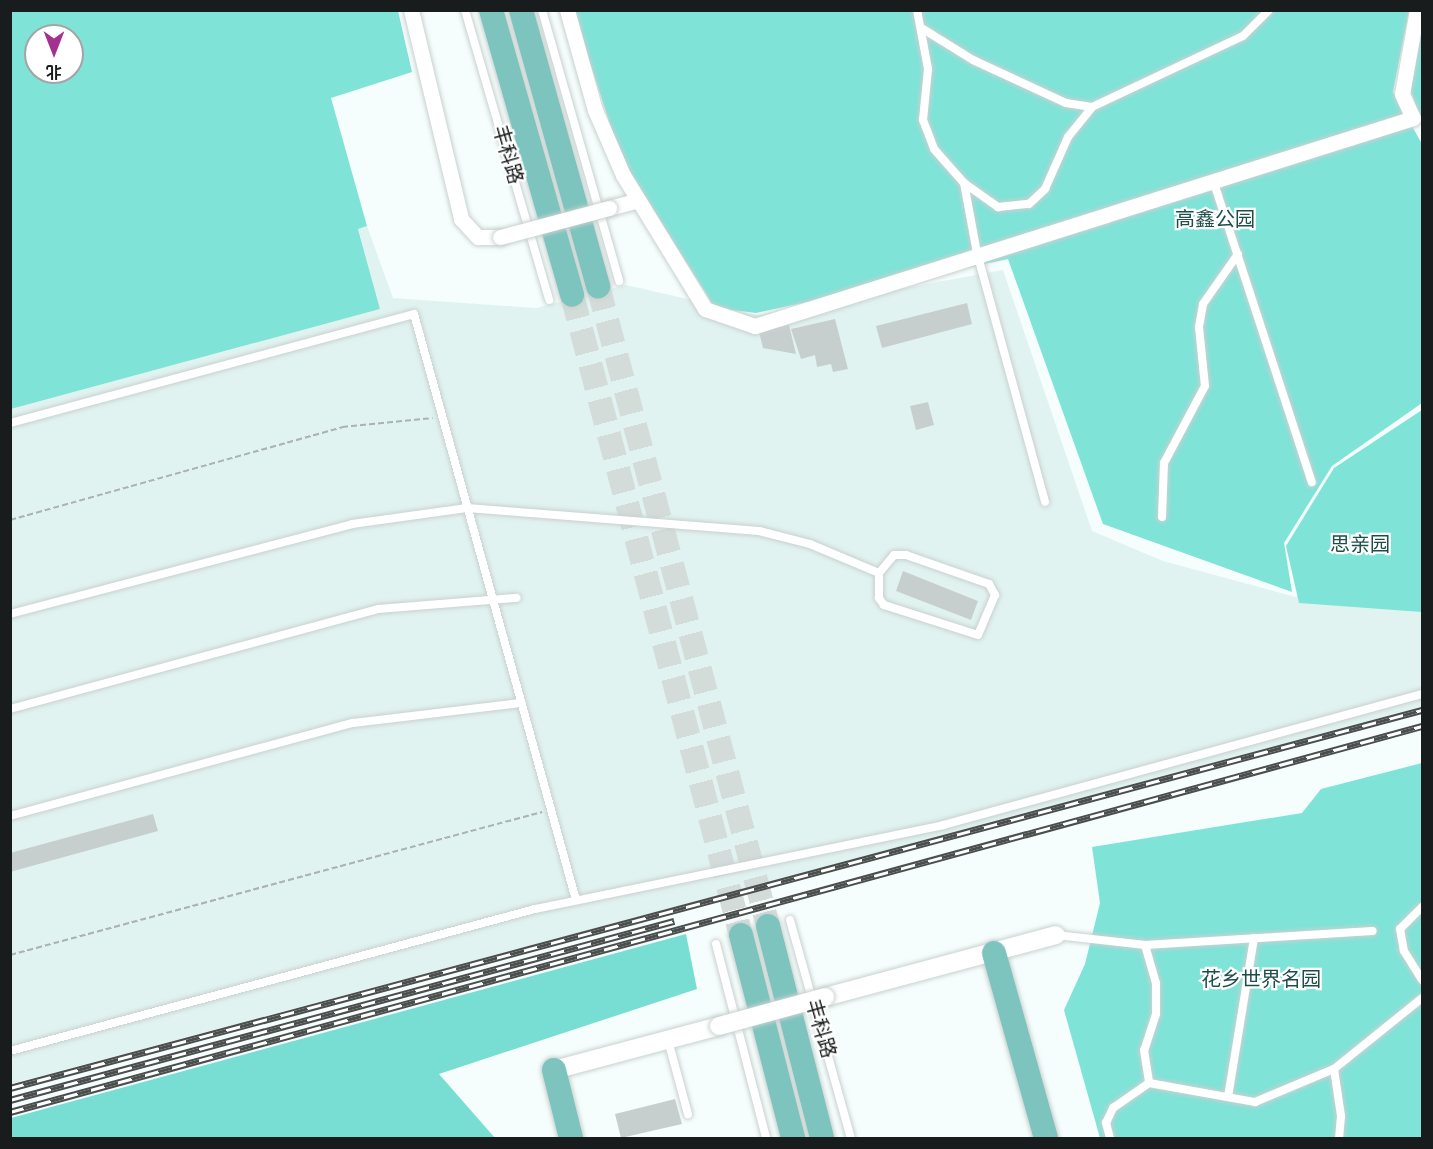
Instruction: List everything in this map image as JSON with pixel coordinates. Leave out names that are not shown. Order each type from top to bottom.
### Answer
[{"type":"main road","name":"丰科路","points":[[491,10],[572,295]]},
{"type":"main road","points":[[521,10],[609,284]]},
{"type":"main road","name":"丰科路","points":[[779,923],[822,1138]]},
{"type":"main road","points":[[741,935],[793,1138]]},
{"type":"main road","points":[[994,953],[1046,1138]]},
{"type":"main road","points":[[554,1070],[571,1138]]},
{"type":"street","points":[[411,10],[461,219],[478,237],[500,237],[638,200]]},
{"type":"street","points":[[567,10],[595,110],[638,200],[705,309],[755,326],[978,253],[1413,118],[1402,94],[1417,10]]},
{"type":"street","points":[[554,1070],[994,953],[1056,934]]},
{"type":"lane","name":"丰科路","points":[[465,10],[549,300]]},
{"type":"lane","points":[[542,10],[609,284]]},
{"type":"lane","points":[[917,10],[928,69],[923,120],[934,149],[964,183],[998,207],[1029,204],[1045,189],[1068,137],[1092,107],[1244,36],[1269,10]]},
{"type":"lane","points":[[922,29],[983,65],[1066,103],[1092,107]]},
{"type":"lane","points":[[1213,180],[1312,482]]},
{"type":"lane","points":[[964,183],[978,253],[1044,502]]},
{"type":"lane","points":[[1162,517],[1164,463],[1205,386],[1198,327],[1203,304],[1238,254]]},
{"type":"lane","points":[[10,423],[414,314],[576,900]]},
{"type":"lane","points":[[10,614],[352,524],[467,508],[759,531],[810,544],[879,573]]},
{"type":"lane","points":[[894,555],[906,555],[988,584],[995,596],[984,627],[978,635],[963,633],[884,605],[879,598],[879,573],[894,555]]},
{"type":"lane","points":[[10,709],[379,609],[492,598],[517,598]]},
{"type":"lane","points":[[10,1051],[576,900],[943,825],[1422,694]]},
{"type":"lane","points":[[10,816],[353,723],[521,703]]},
{"type":"lane","points":[[1422,907],[1400,929],[1404,951],[1422,980]]},
{"type":"lane","name":"丰科路","points":[[779,923],[851,1138]]},
{"type":"lane","points":[[1056,934],[1145,945],[1373,931]]},
{"type":"lane","points":[[1228,1097],[1254,938]]},
{"type":"lane","points":[[716,944],[766,1138]]},
{"type":"lane","points":[[1145,945],[1156,983],[1156,1014],[1144,1050],[1149,1083]]},
{"type":"lane","points":[[1110,1138],[1106,1123],[1113,1108],[1149,1083],[1255,1102],[1334,1069],[1422,998]]},
{"type":"lane","points":[[668,1039],[688,1114]]},
{"type":"lane","points":[[1334,1069],[1341,1116],[1339,1138]]},
{"type":"path","points":[[10,520],[342,428],[442,417]]},
{"type":"path","points":[[10,955],[550,810]]},
{"type":"shaded area","points":[[367,226],[393,298],[536,308],[626,285],[758,315],[1003,270],[1092,531],[1163,561],[1296,597],[1422,608],[1422,708],[11,1084],[11,409],[380,309],[358,228]]},
{"type":"shaded area","points":[[686,934],[697,989],[439,1074],[495,1138],[11,1138],[11,1118]]},
{"type":"green space","points":[[11,10],[398,11],[412,72],[331,98],[367,226],[358,229],[380,309],[11,409]]},
{"type":"green space","name":"高鑫公园","points":[[573,11],[1409,11],[1393,92],[1422,144],[1422,403],[1332,466],[1284,543],[1292,592],[1103,524],[1008,259],[756,313],[715,308],[621,158]]},
{"type":"green space","points":[[1422,13],[1422,125],[1411,91]]},
{"type":"green space","name":"思亲园","points":[[1422,410],[1422,612],[1299,603],[1286,546],[1334,468]]},
{"type":"green space","name":"花乡世界名园","points":[[1422,763],[1422,1138],[1100,1138],[1064,1010],[1085,964],[1100,903],[1092,847],[1302,813],[1321,789]]},
{"type":"building","points":[[967,303],[972,324],[882,348],[876,326]]},
{"type":"building","points":[[835,319],[848,369],[833,372],[831,364],[817,367],[815,355],[801,359],[791,329]]},
{"type":"building","points":[[789,325],[796,354],[763,348],[759,332]]},
{"type":"building","points":[[928,402],[934,425],[916,430],[910,406]]},
{"type":"building","points":[[903,571],[978,601],[971,620],[896,591]]},
{"type":"building","points":[[153,814],[158,831],[10,872],[10,853]]},
{"type":"building","points":[[675,1099],[682,1124],[621,1138],[615,1114]]},
{"type":"tunnel","points":[[598,286],[768,926]]},
{"type":"tunnel","points":[[572,295],[741,935]]},
{"type":"railway","points":[[10,1088],[1422,710]]},
{"type":"railway","points":[[10,1112],[1422,726]]},
{"type":"railway","points":[[10,1100],[674,921]]}]
